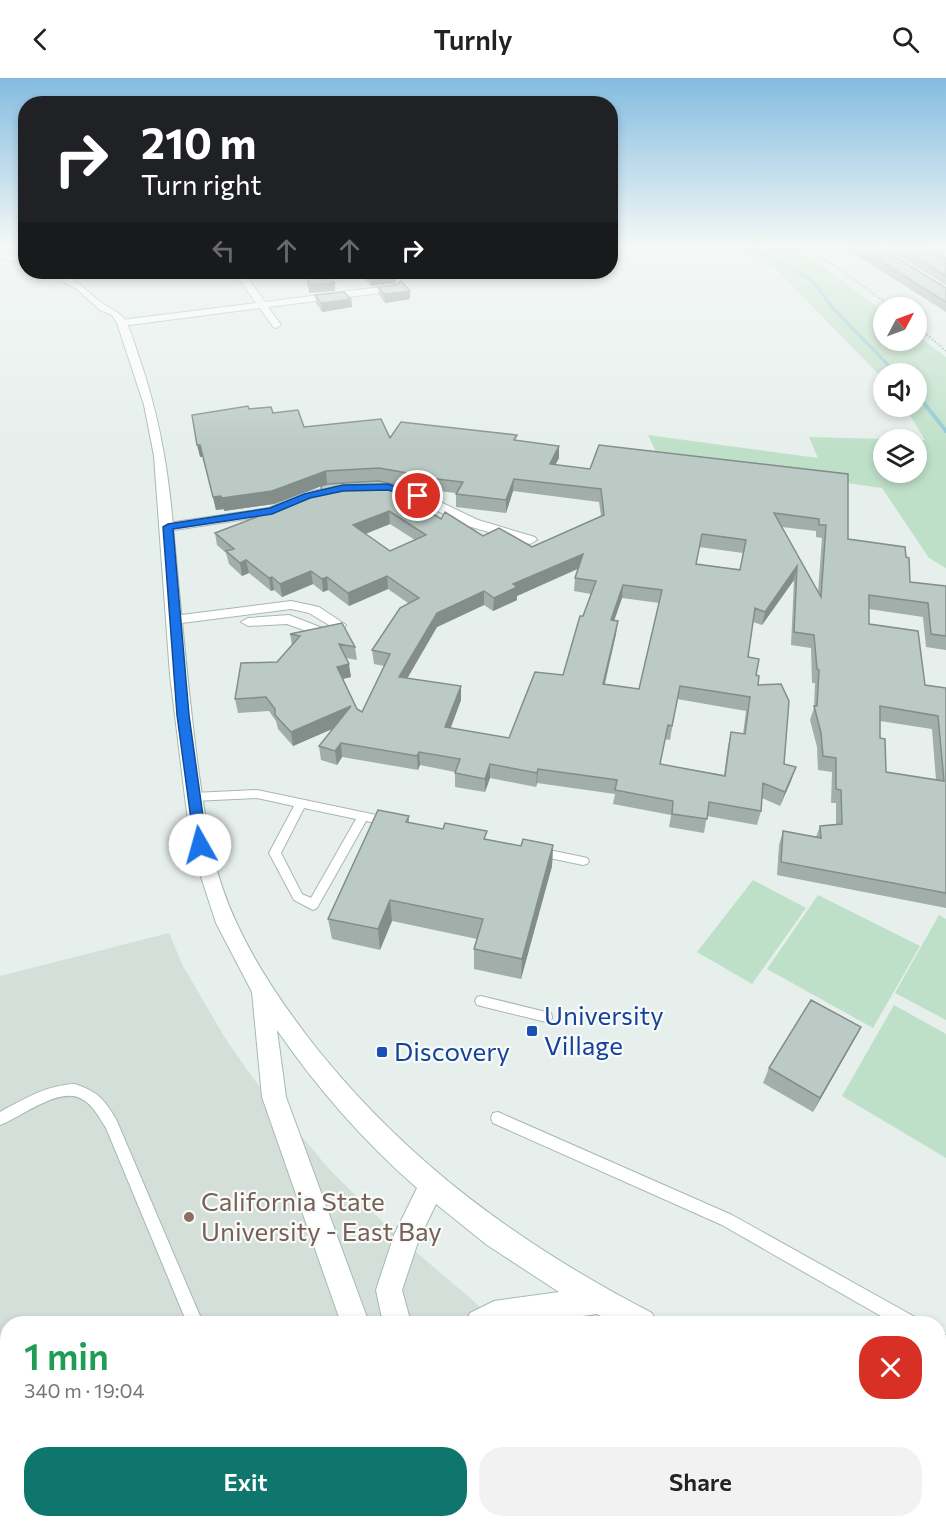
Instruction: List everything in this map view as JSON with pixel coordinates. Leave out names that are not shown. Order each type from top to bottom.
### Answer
[{"type":"main road","points":[[114,315],[119,318],[160,315]]},
{"type":"main road","points":[[118,315],[156,431],[168,527],[174,627],[193,797],[200,845],[221,913],[262,992],[327,1080],[401,1159],[432,1187],[509,1246],[597,1300],[628,1316]]},
{"type":"main road","points":[[268,315],[276,325]]},
{"type":"main road","points":[[168,527],[260,514],[327,490],[356,487]]},
{"type":"main road","points":[[373,487],[409,492],[473,523],[530,540]]},
{"type":"main road","points":[[174,627],[291,605],[315,610],[339,625]]},
{"type":"main road","points":[[174,627],[280,619],[297,621],[320,632]]},
{"type":"main road","points":[[262,992],[274,1097],[352,1316]]},
{"type":"main road","points":[[395,1316],[389,1290],[406,1235],[432,1187]]},
{"type":"main road","points":[[492,1316],[597,1300]]},
{"type":"lane","points":[[193,797],[257,794],[398,823]]},
{"type":"lane","points":[[301,803],[274,853],[298,897],[313,905],[363,816]]},
{"type":"lane","points":[[525,849],[583,861]]},
{"type":"lane","points":[[481,1001],[546,1017]]},
{"type":"lane","points":[[0,1119],[56,1091],[82,1090],[95,1098],[103,1107],[111,1124],[192,1316]]},
{"type":"lane","points":[[498,1118],[727,1220],[897,1316]]},
{"type":"path","points":[[927,335],[946,351]]},
{"type":"shaded area","name":"California State University - East Bay","points":[[169,933],[183,966],[225,1038],[253,1078],[329,1169],[394,1233],[491,1316],[0,1316],[0,976]]},
{"type":"green space","points":[[820,315],[873,315],[873,351],[927,351],[927,343],[946,357],[946,568],[929,558],[882,488],[658,456],[648,435],[818,458],[809,437],[873,439],[873,483],[927,483],[927,429],[918,429],[911,417],[927,417],[927,363],[873,363],[873,369]]},
{"type":"green space","points":[[753,880],[806,908],[752,984],[697,952]]},
{"type":"green space","points":[[818,895],[920,946],[873,1028],[767,969]]},
{"type":"green space","points":[[939,915],[946,919],[946,1020],[895,993]]},
{"type":"green space","points":[[894,1005],[946,1034],[946,1158],[842,1096]]},
{"type":"building","points":[[248,406],[249,409],[271,407],[273,413],[298,410],[304,427],[381,419],[390,438],[401,422],[517,435],[514,440],[559,446],[550,464],[590,469],[599,445],[848,474],[848,539],[905,547],[906,557],[909,558],[910,582],[946,586],[946,636],[931,634],[928,603],[869,595],[869,624],[918,631],[925,685],[946,688],[946,893],[781,862],[783,831],[821,838],[820,826],[842,824],[841,790],[836,789],[836,758],[823,756],[821,733],[814,706],[817,706],[819,670],[817,669],[814,635],[794,632],[797,566],[765,612],[755,608],[748,657],[759,659],[756,675],[759,676],[758,685],[781,684],[789,701],[784,764],[796,767],[785,792],[763,783],[761,811],[709,802],[707,819],[672,814],[673,801],[615,790],[617,780],[538,769],[537,773],[490,764],[485,779],[455,773],[460,759],[419,752],[417,756],[341,743],[335,751],[319,746],[351,706],[291,732],[275,715],[275,709],[266,697],[235,699],[241,663],[277,662],[300,636],[290,634],[342,623],[355,647],[339,644],[349,664],[337,667],[357,709],[362,712],[390,654],[372,650],[400,608],[419,598],[387,576],[348,593],[327,577],[322,579],[311,571],[280,584],[246,560],[240,563],[226,551],[234,549],[215,533],[322,492],[321,486],[379,481],[411,488],[401,494],[441,519],[445,512],[483,536],[499,528],[532,547],[604,515],[601,489],[514,479],[506,500],[456,494],[463,482],[429,478],[425,480],[413,474],[379,468],[326,471],[272,491],[222,498],[221,496],[213,497],[200,445],[197,445],[192,415]],"holes":[[[389,511],[426,535],[390,551],[353,525]],[[774,513],[819,519],[819,525],[826,525],[821,597]],[[702,534],[746,540],[740,570],[696,564]],[[583,554],[575,578],[596,581],[583,616],[580,616],[563,675],[535,672],[509,738],[445,727],[461,686],[399,677],[437,613],[484,591],[494,598],[517,587],[513,584]],[[623,585],[662,590],[639,689],[603,684],[618,621],[611,620]],[[680,686],[750,697],[745,734],[731,732],[725,776],[660,764],[668,725],[672,726]],[[880,706],[938,716],[944,781],[886,772],[885,739],[880,738]]]},
{"type":"building","points":[[378,810],[409,816],[406,822],[443,829],[445,823],[487,831],[484,839],[521,846],[523,839],[553,845],[522,959],[474,949],[483,919],[390,900],[378,929],[328,919]]},
{"type":"building","points":[[811,1000],[861,1027],[820,1098],[769,1068]]},
{"type":"waterway","points":[[839,315],[886,363]]},
{"type":"waterway","points":[[927,407],[946,431]]},
{"type":"place","name":"University Village","points":[[532,1031]]},
{"type":"place","name":"Discovery","points":[[382,1052]]},
{"type":"place","name":"California State University - East Bay","points":[[189,1217]]},
{"type":"route","points":[[200,845],[185,735],[168,527],[272,511],[307,496],[343,488],[388,487],[418,496]]}]
